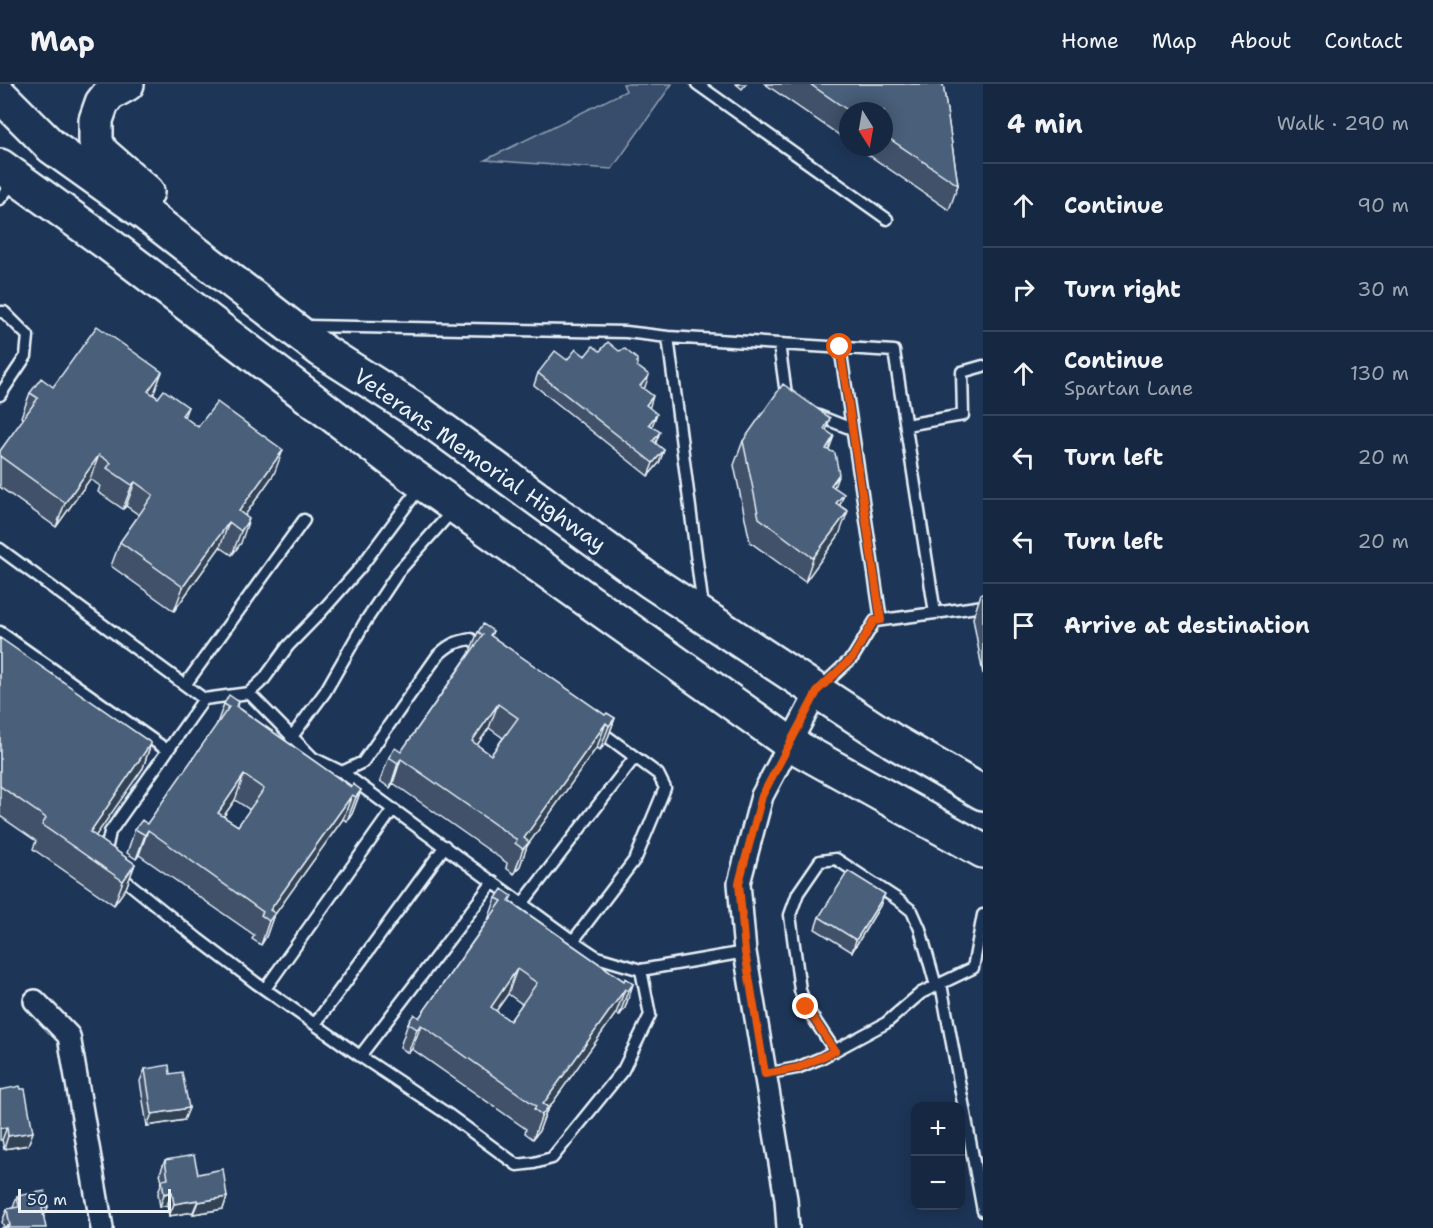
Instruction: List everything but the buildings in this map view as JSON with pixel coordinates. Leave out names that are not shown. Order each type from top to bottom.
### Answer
[{"type":"highway","points":[[127,84],[109,94],[102,103],[96,120],[96,142],[102,153],[181,220],[253,296]]},
{"type":"highway","name":"Veterans Memorial Highway","points":[[0,95],[52,147],[152,219],[321,350],[420,413],[650,580],[893,741],[983,793]]},
{"type":"highway","points":[[6,181],[106,243],[423,483],[789,743],[983,851]]},
{"type":"street","points":[[788,1228],[786,1199],[745,952],[739,883],[762,796],[818,690]]},
{"type":"street","points":[[35,1001],[69,1036],[102,1228]]},
{"type":"lane","points":[[697,84],[887,219]]},
{"type":"lane","points":[[0,312],[4,312],[28,336],[26,356],[0,395]]},
{"type":"lane","points":[[289,326],[626,332],[668,337],[894,351],[935,613]]},
{"type":"lane","points":[[668,337],[704,616]]},
{"type":"lane","points":[[780,344],[787,403],[852,429]]},
{"type":"lane","points":[[840,347],[881,620]]},
{"type":"lane","points":[[906,425],[963,415],[962,372],[983,366]]},
{"type":"lane","points":[[0,549],[204,699],[249,693],[264,679],[288,646],[360,568],[423,483]]},
{"type":"lane","points":[[291,738],[325,693],[365,622],[399,571],[456,507]]},
{"type":"lane","points":[[185,685],[304,520]]},
{"type":"lane","points":[[818,690],[853,657],[874,621],[983,606]]},
{"type":"lane","points":[[0,632],[167,750]]},
{"type":"lane","points":[[342,772],[363,762],[438,655],[446,648],[455,642],[471,639],[489,652]]},
{"type":"lane","points":[[249,693],[313,758],[342,772],[597,957],[641,970],[745,952]]},
{"type":"lane","points":[[204,699],[110,832],[105,855],[112,868],[126,882],[198,939],[265,989],[449,1115],[517,1165],[552,1158],[623,1070],[650,1016],[641,970]]},
{"type":"lane","points":[[573,941],[636,858],[665,788],[658,774],[588,722]]},
{"type":"lane","points":[[522,904],[635,757]]},
{"type":"lane","points":[[265,989],[393,809]]},
{"type":"lane","points":[[315,1024],[445,846]]},
{"type":"lane","points":[[835,1051],[806,1007],[800,990],[790,915],[798,893],[820,861],[836,859],[912,911],[920,929],[938,985],[983,1211]]},
{"type":"lane","points":[[360,1056],[493,882]]},
{"type":"lane","points":[[765,1074],[797,1068],[835,1051],[886,1023],[921,993],[978,969],[983,915]]},
{"type":"shaded area","points":[[623,84],[672,84],[612,169],[485,160],[626,91]]},
{"type":"route","points":[[806,1007],[835,1051],[797,1068],[765,1074],[745,952],[739,883],[762,796],[818,690],[853,657],[874,621],[881,620],[840,347]]}]
